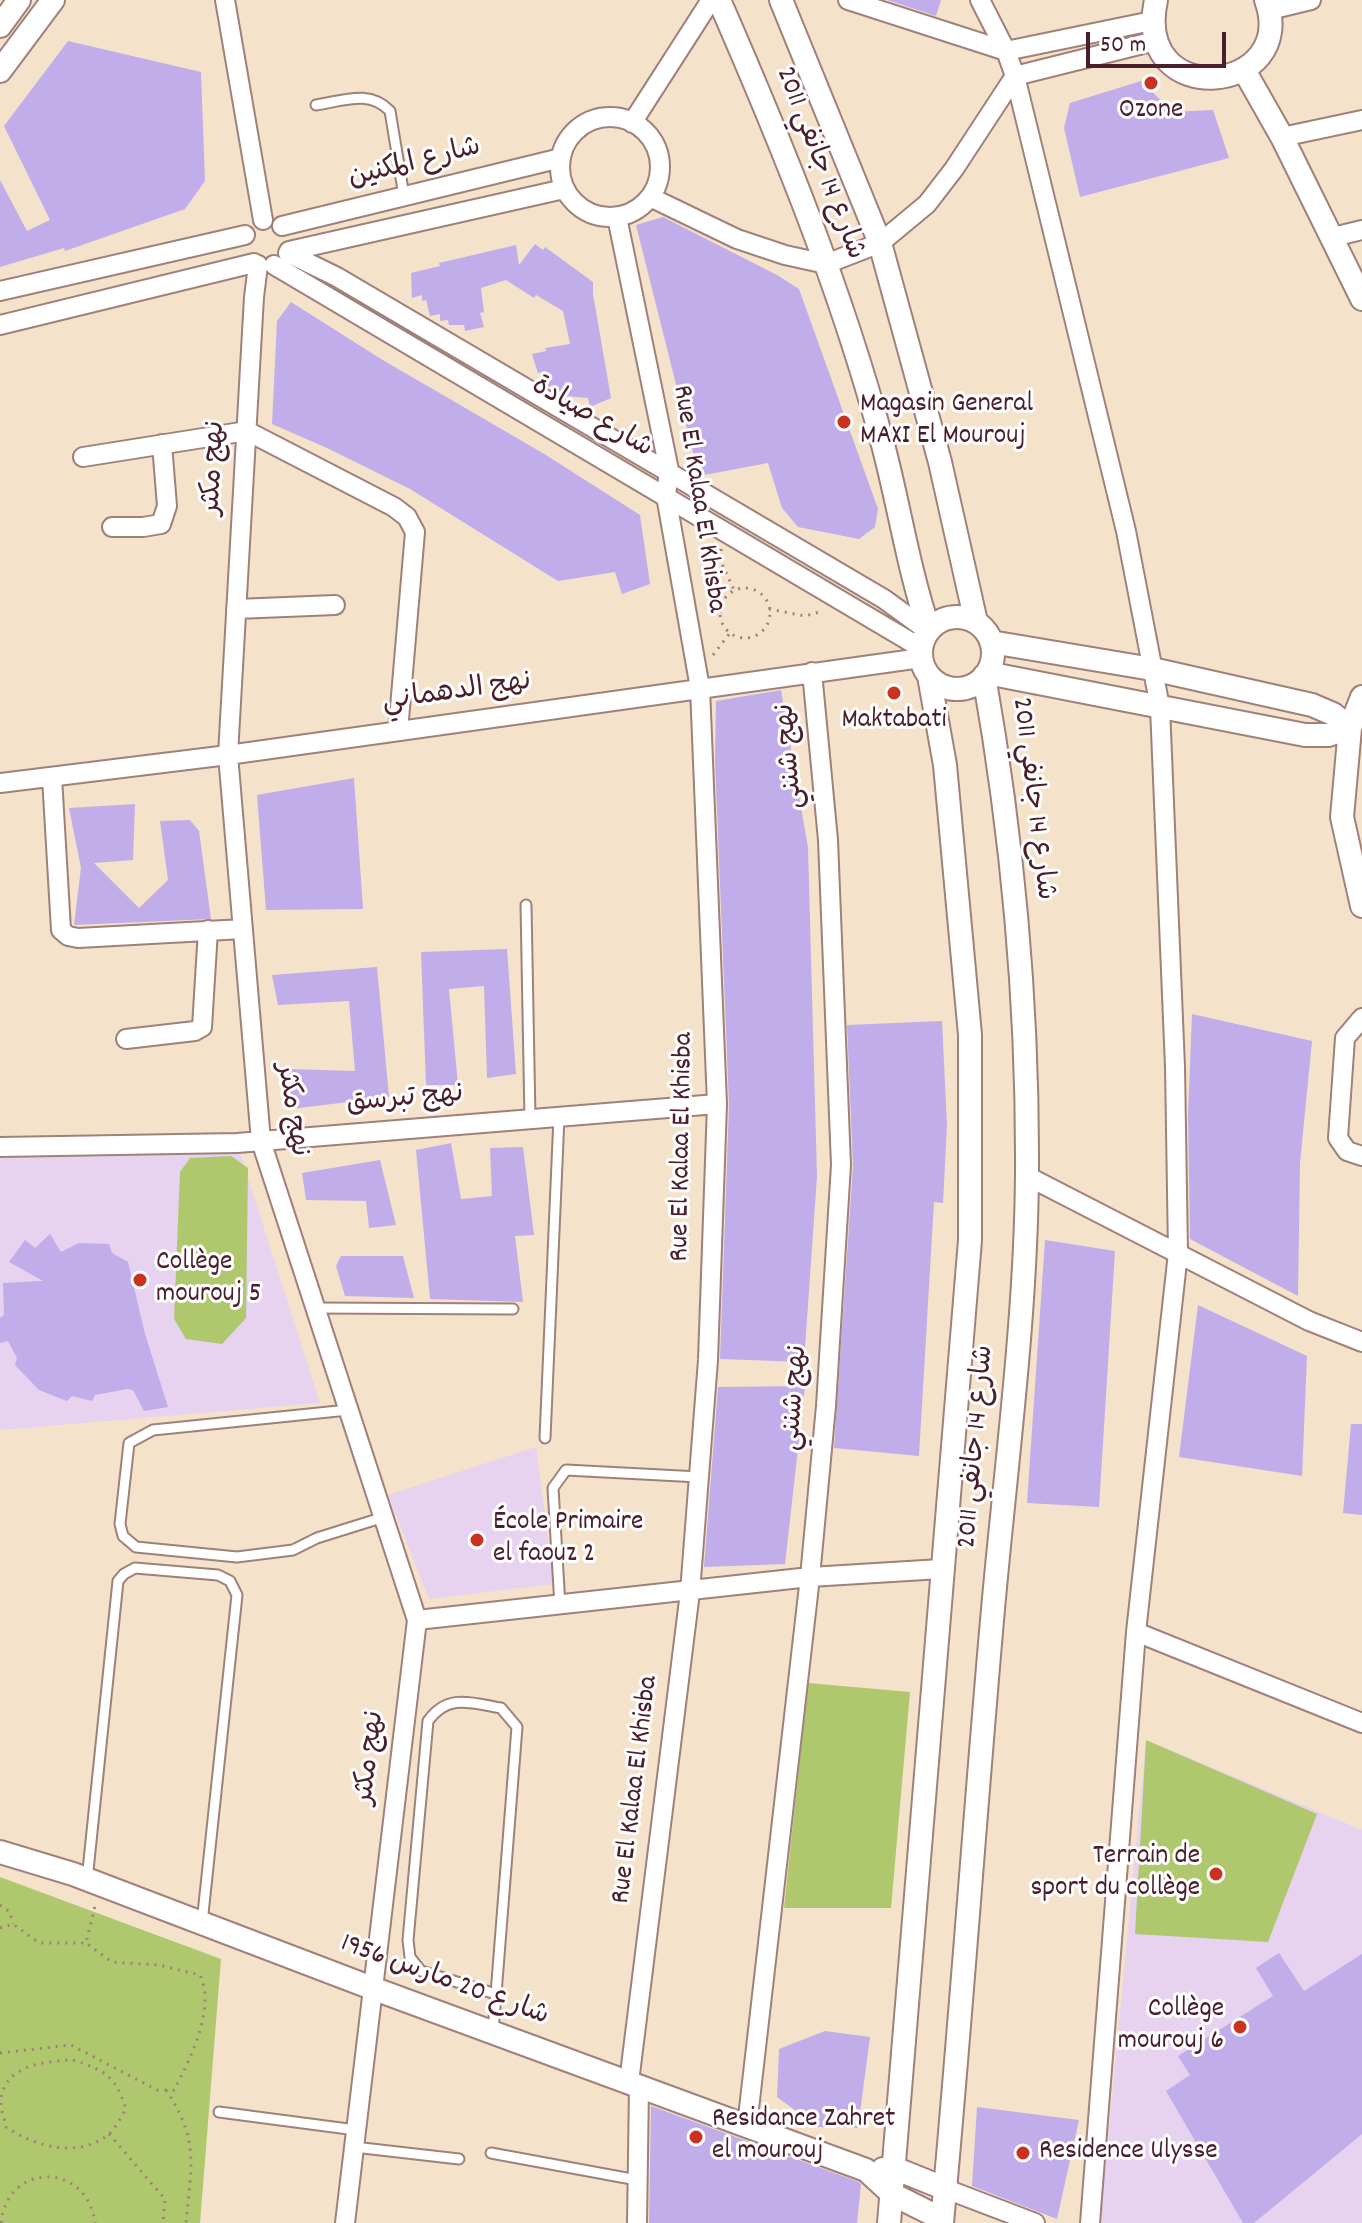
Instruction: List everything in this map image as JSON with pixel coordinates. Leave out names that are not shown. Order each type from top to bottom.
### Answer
[{"type":"street","points":[[0,26],[19,0]]},
{"type":"street","points":[[0,71],[53,0]]},
{"type":"street","points":[[225,0],[263,220]]},
{"type":"street","points":[[632,123],[711,0]]},
{"type":"street","name":"شارع 14 جانفي 2011","points":[[719,0],[771,118],[826,264],[882,442],[913,580],[945,765],[970,1035],[970,1240],[889,2223]]},
{"type":"street","name":"شارع 14 جانفي 2011","points":[[781,0],[880,243],[940,462],[976,622]]},
{"type":"street","points":[[848,0],[1006,51],[1154,21]]},
{"type":"street","points":[[980,0],[1015,76],[1126,531],[1160,707],[1175,1067],[1178,1253],[1136,1632],[1090,2223]]},
{"type":"street","points":[[1154,21],[1166,59],[1182,73],[1203,80],[1224,79],[1244,70],[1266,44],[1270,27],[1268,5],[1311,0]]},
{"type":"street","points":[[650,197],[737,239],[785,255],[826,264],[880,243],[927,204],[954,169],[1015,76],[1154,21]]},
{"type":"street","points":[[1244,70],[1282,137],[1362,299]]},
{"type":"street","points":[[608,117],[632,123],[652,139],[659,155],[660,172],[656,188],[632,212],[617,217],[601,217],[586,212],[573,202],[564,189],[560,174],[566,143],[577,129],[592,121],[608,117]]},
{"type":"street","points":[[1282,137],[1362,120]]},
{"type":"street","name":"شارع المكنين","points":[[282,226],[561,158]]},
{"type":"street","name":"شارع المكنين","points":[[0,325],[564,189]]},
{"type":"street","name":"Rue El Kalaa El Khisba","points":[[617,217],[669,470],[666,496],[700,688],[717,1104],[708,1360],[690,1592],[634,2084],[637,2223]]},
{"type":"street","points":[[263,220],[282,226],[289,237],[272,259],[246,254],[245,235],[252,225],[263,220]]},
{"type":"street","points":[[1333,237],[1362,230]]},
{"type":"street","points":[[0,291],[245,235]]},
{"type":"street","name":"نهج مكثر","points":[[272,259],[247,431],[228,755],[261,1141],[417,1620],[345,2223]]},
{"type":"street","name":"شارع صيادة","points":[[272,259],[337,277],[669,470],[884,599],[925,649]]},
{"type":"street","name":"شارع صيادة","points":[[272,259],[925,649]]},
{"type":"street","points":[[83,457],[247,431],[394,507],[407,517],[415,532],[398,731]]},
{"type":"street","points":[[112,527],[161,524],[167,506],[162,444]]},
{"type":"street","points":[[236,609],[335,605]]},
{"type":"street","points":[[964,617],[976,622],[991,642],[992,658],[985,674],[973,685],[960,689],[940,685],[925,649],[939,621],[964,617]]},
{"type":"street","points":[[991,642],[1152,669],[1312,705],[1333,714],[1356,730]]},
{"type":"street","name":"نهج الدهماني","points":[[0,783],[228,755],[812,672],[925,649]]},
{"type":"street","name":"نهج شنني","points":[[747,2126],[810,1577],[826,1406],[841,1165],[828,840],[812,672]]},
{"type":"street","points":[[985,674],[1305,735],[1356,730]]},
{"type":"street","name":"شارع 14 جانفي 2011","points":[[945,2222],[993,1610],[1018,1350],[1027,1176],[1026,1060],[1015,901],[985,674]]},
{"type":"street","points":[[1362,697],[1342,817],[1362,906]]},
{"type":"street","points":[[52,777],[61,930],[68,936],[243,929]]},
{"type":"street","points":[[126,1039],[195,1031],[202,1027],[208,930]]},
{"type":"street","points":[[1362,1018],[1345,1038],[1338,1138],[1347,1151],[1362,1156]]},
{"type":"street","name":"نهج تبرسق","points":[[0,1147],[261,1141],[717,1104]]},
{"type":"street","points":[[1027,1176],[1309,1321],[1362,1342]]},
{"type":"street","points":[[417,1620],[810,1577],[941,1569]]},
{"type":"street","points":[[1136,1632],[1362,1723]]},
{"type":"street","name":"شارع 20 مارس 1956","points":[[0,1852],[87,1880],[866,2170],[892,2194],[945,2222]]},
{"type":"street","points":[[894,2168],[1035,2223]]},
{"type":"street","name":"شارع 20 مارس 1956","points":[[866,2170],[894,2168]]},
{"type":"lane","points":[[316,105],[368,97],[381,101],[390,111],[404,196]]},
{"type":"lane","points":[[526,905],[530,1119]]},
{"type":"lane","points":[[545,1438],[559,1117]]},
{"type":"lane","points":[[314,1308],[513,1309]]},
{"type":"lane","points":[[348,1410],[153,1430],[139,1436],[129,1443],[120,1524],[123,1536],[136,1547],[237,1557],[293,1550],[317,1538],[384,1517]]},
{"type":"lane","points":[[560,1606],[553,1488],[566,1470],[699,1477]]},
{"type":"lane","points":[[87,1880],[118,1581],[135,1568],[218,1575],[230,1581],[237,1595],[202,1923]]},
{"type":"lane","points":[[493,2032],[496,1994],[517,1727],[511,1716],[501,1708],[457,1701],[442,1706],[428,1721],[408,1940],[410,1957],[421,1971],[496,1994]]},
{"type":"lane","points":[[219,2112],[459,2159]]},
{"type":"lane","points":[[491,2153],[637,2180]]},
{"type":"path","points":[[727,532],[720,551],[722,564],[734,590]]},
{"type":"path","points":[[749,588],[762,595],[769,609],[766,625],[760,632],[744,638],[730,633],[723,625],[720,608],[727,595],[734,590],[749,588]]},
{"type":"path","points":[[769,609],[805,616],[828,608],[836,596]]},
{"type":"path","points":[[695,662],[713,656],[730,633]]},
{"type":"path","points":[[0,1905],[10,1912],[13,1924],[39,1943],[86,1943],[112,1962],[159,1965],[200,1975],[206,1987],[195,2049],[174,2090],[157,2090],[136,2081],[71,2045],[0,2053]]},
{"type":"path","points":[[86,1943],[94,1910]]},
{"type":"path","points":[[0,1928],[13,1924]]},
{"type":"path","points":[[87,2064],[91,2054]]},
{"type":"path","points":[[73,2060],[101,2069],[119,2087],[126,2109],[109,2134],[86,2146],[44,2146],[6,2127],[1,2101],[7,2083],[21,2069],[44,2061],[73,2060]]},
{"type":"path","points":[[166,2090],[183,2117],[190,2138],[192,2164],[186,2223]]},
{"type":"path","points":[[0,2131],[6,2127]]},
{"type":"path","points":[[109,2134],[165,2199],[163,2223]]},
{"type":"path","points":[[0,2221],[5,2204],[14,2191],[27,2181],[43,2177],[59,2178],[74,2184],[86,2195],[95,2223]]},
{"type":"shaded area","name":"Collège mourouj 5","points":[[238,1147],[320,1403],[0,1430],[0,1157]]},
{"type":"shaded area","name":"École Primaire el faouz 2","points":[[536,1447],[554,1584],[429,1599],[388,1495]]},
{"type":"shaded area","name":"Collège mourouj 6","points":[[1146,1740],[1362,1830],[1362,2223],[1100,2223]]},
{"type":"green space","points":[[231,1156],[248,1168],[246,1318],[222,1344],[186,1339],[174,1319],[180,1172],[190,1158]]},
{"type":"green space","points":[[808,1683],[910,1692],[891,1908],[784,1908]]},
{"type":"green space","name":"Terrain de sport du collège","points":[[1146,1740],[1317,1814],[1268,1942],[1135,1934]]},
{"type":"green space","points":[[0,1877],[221,1959],[200,2223],[0,2223]]},
{"type":"building","points":[[887,0],[941,0],[936,16]]},
{"type":"building","points":[[68,41],[201,72],[205,181],[185,209],[65,251],[64,248],[0,267],[0,180],[27,231],[50,220],[4,126]]},
{"type":"building","points":[[1141,81],[1173,112],[1213,110],[1229,158],[1080,197],[1064,128],[1070,103]]},
{"type":"building","points":[[663,217],[799,289],[878,509],[875,527],[859,539],[798,527],[782,508],[768,463],[699,476],[636,225]]},
{"type":"building","points":[[535,244],[543,250],[545,247],[593,282],[611,398],[590,407],[588,398],[565,396],[565,390],[556,392],[554,385],[547,387],[544,372],[538,373],[532,354],[546,351],[545,348],[570,344],[563,311],[536,295],[534,298],[506,280],[481,288],[484,312],[480,313],[484,327],[465,331],[464,325],[449,325],[448,320],[440,321],[440,314],[430,316],[422,295],[412,298],[411,273],[440,266],[439,263],[516,245],[519,265]]},
{"type":"building","points":[[291,302],[640,515],[650,584],[622,594],[615,572],[558,581],[410,489],[272,424],[277,321]]},
{"type":"building","points":[[781,690],[808,848],[817,1176],[804,1362],[720,1359],[729,1104],[715,762],[716,701]]},
{"type":"building","points":[[354,778],[363,909],[266,910],[257,795]]},
{"type":"building","points":[[135,804],[133,860],[94,863],[139,908],[168,880],[160,821],[190,820],[199,831],[211,919],[74,925],[81,868],[69,808]]},
{"type":"building","points":[[507,949],[516,1074],[487,1078],[484,986],[449,989],[458,1085],[426,1085],[421,952]]},
{"type":"building","points":[[377,967],[389,1097],[291,1109],[289,1069],[355,1071],[349,1001],[278,1005],[272,975]]},
{"type":"building","points":[[1192,1014],[1312,1041],[1300,1163],[1298,1296],[1190,1239],[1188,1115]]},
{"type":"building","points":[[942,1021],[947,1125],[943,1203],[934,1202],[919,1456],[834,1448],[853,1166],[847,1025]]},
{"type":"building","points":[[451,1143],[461,1199],[492,1196],[490,1148],[523,1147],[534,1235],[515,1236],[523,1302],[430,1299],[416,1150]]},
{"type":"building","points":[[380,1160],[396,1225],[369,1228],[366,1201],[306,1200],[302,1173]]},
{"type":"building","points":[[50,1234],[61,1252],[79,1243],[109,1244],[112,1253],[128,1262],[145,1334],[168,1407],[144,1411],[133,1390],[127,1389],[95,1395],[92,1401],[72,1396],[67,1401],[39,1390],[15,1365],[17,1358],[8,1341],[0,1343],[0,1318],[4,1315],[3,1283],[43,1281],[9,1262],[25,1240],[35,1248]]},
{"type":"building","points":[[1045,1240],[1115,1251],[1099,1507],[1027,1503]]},
{"type":"building","points":[[341,1256],[403,1256],[414,1298],[345,1296],[336,1266]]},
{"type":"building","points":[[1198,1305],[1307,1356],[1302,1476],[1179,1457]]},
{"type":"building","points":[[805,1386],[785,1564],[704,1567],[718,1387]]},
{"type":"building","points":[[1351,1424],[1362,1424],[1362,1515],[1343,1513]]},
{"type":"building","points":[[1279,1953],[1304,1991],[1362,1954],[1362,2134],[1254,2223],[1243,2223],[1166,2091],[1190,2075],[1178,2056],[1273,1996],[1256,1968]]},
{"type":"building","points":[[825,2031],[870,2037],[858,2128],[818,2127],[777,2097],[779,2049]]},
{"type":"building","name":"Residance Zahret el mourouj","points":[[651,2106],[859,2182],[857,2223],[649,2223]]},
{"type":"building","name":"Residence Ulysse","points":[[977,2107],[1079,2120],[1057,2219],[972,2186]]},
{"type":"place","name":"Ozone","points":[[1151,83]]},
{"type":"place","name":"Magasin General MAXI El Mourouj","points":[[844,422]]},
{"type":"place","name":"Maktabati","points":[[894,693]]},
{"type":"place","name":"Collège mourouj 5","points":[[140,1280]]},
{"type":"place","name":"École Primaire el faouz 2","points":[[477,1540]]},
{"type":"place","name":"Terrain de sport du collège","points":[[1216,1874]]},
{"type":"place","name":"Collège mourouj 6","points":[[1240,2027]]},
{"type":"place","name":"Residance Zahret el mourouj","points":[[696,2137]]},
{"type":"place","name":"Residence Ulysse","points":[[1023,2153]]}]
